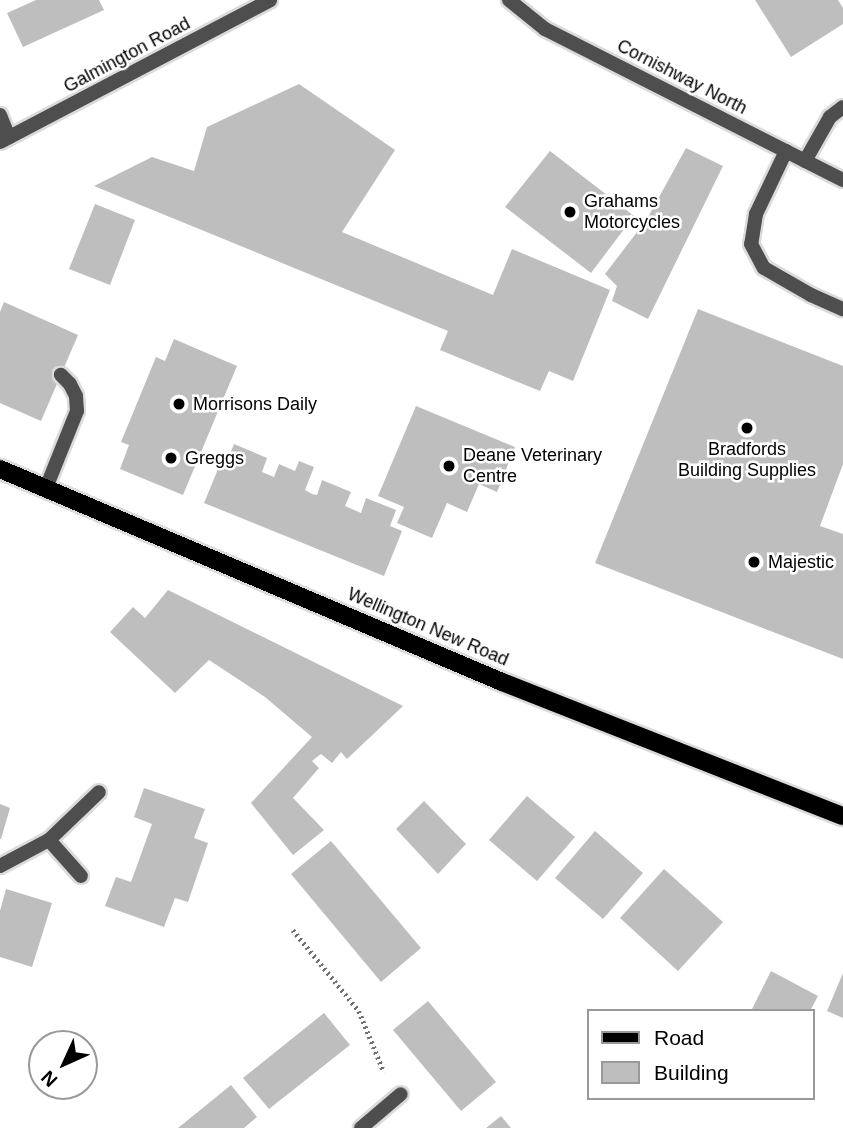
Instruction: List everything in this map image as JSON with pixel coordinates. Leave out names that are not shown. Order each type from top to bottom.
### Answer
[{"type":"main road","name":"Wellington New Road","points":[[0,469],[502,681],[843,816]]},
{"type":"street","name":"Galmington Road","points":[[5,140],[270,0]]},
{"type":"street","name":"Cornishway North","points":[[509,0],[545,29],[843,180]]},
{"type":"street","points":[[805,161],[830,117],[843,107]]},
{"type":"street","points":[[0,115],[5,140]]},
{"type":"street","points":[[786,151],[755,214],[751,244],[764,268],[811,296],[843,309]]},
{"type":"street","points":[[46,488],[77,411],[76,396],[61,375]]},
{"type":"street","points":[[0,866],[49,840],[99,792]]},
{"type":"street","points":[[49,840],[81,876]]},
{"type":"street","points":[[361,1128],[401,1094]]},
{"type":"path","points":[[293,930],[359,1012],[388,1080],[401,1094]]},
{"type":"building","points":[[36,0],[99,0],[104,10],[23,47],[7,13]]},
{"type":"building","points":[[755,0],[838,0],[843,8],[843,24],[791,57]]},
{"type":"building","points":[[299,84],[395,150],[342,232],[493,295],[512,249],[610,290],[573,381],[549,371],[540,391],[440,350],[448,331],[94,186],[152,157],[194,171],[207,127]]},
{"type":"building","points":[[686,148],[723,166],[648,319],[612,301],[617,286],[605,274],[647,219]]},
{"type":"building","name":"Grahams Motorcycles","points":[[550,151],[634,216],[591,273],[505,207]]},
{"type":"building","points":[[95,204],[135,220],[110,285],[69,269]]},
{"type":"building","points":[[4,302],[78,335],[41,421],[0,403],[0,312]]},
{"type":"building","name":"Bradfords Building Supplies","points":[[698,309],[843,366],[843,464],[820,526],[843,534],[843,659],[595,563]]},
{"type":"building","name":"Morrisons Daily","points":[[174,339],[237,366],[183,495],[120,469],[129,445],[121,442],[156,357],[165,361]]},
{"type":"building","name":"Deane Veterinary Centre","points":[[416,406],[515,447],[497,492],[479,484],[467,512],[447,503],[432,538],[397,523],[404,507],[378,496]]},
{"type":"building","points":[[234,444],[267,458],[262,472],[274,477],[279,464],[295,471],[299,461],[314,467],[305,490],[312,494],[317,495],[322,480],[351,492],[345,506],[361,513],[366,498],[396,510],[390,526],[402,531],[384,576],[204,503],[223,457],[228,459]]},
{"type":"building","points":[[168,590],[403,706],[347,759],[341,752],[332,763],[321,754],[312,761],[319,768],[293,798],[324,830],[293,855],[251,803],[312,737],[265,697],[209,660],[175,693],[110,632],[133,607],[145,618]]},
{"type":"building","points":[[144,788],[205,809],[194,838],[208,843],[188,902],[175,898],[164,927],[105,906],[116,877],[131,882],[152,824],[134,817]]},
{"type":"building","points":[[527,796],[575,837],[537,881],[489,840]]},
{"type":"building","points":[[424,801],[466,844],[438,874],[396,829]]},
{"type":"building","points":[[0,804],[10,808],[1,839],[0,839]]},
{"type":"building","points":[[595,831],[643,873],[603,919],[555,878]]},
{"type":"building","points":[[331,841],[421,948],[381,982],[291,874]]},
{"type":"building","points":[[664,869],[723,922],[678,971],[620,918]]},
{"type":"building","points":[[6,889],[52,903],[32,967],[0,957],[0,911]]},
{"type":"building","points":[[771,971],[818,996],[811,1009],[752,1009]]},
{"type":"building","points":[[843,973],[843,1018],[827,1011]]},
{"type":"building","points":[[428,1001],[496,1082],[461,1111],[393,1030]]},
{"type":"building","points":[[324,1013],[350,1045],[269,1109],[243,1078]]},
{"type":"building","points":[[231,1085],[257,1117],[244,1128],[178,1128]]},
{"type":"building","points":[[501,1116],[511,1128],[486,1128]]},
{"type":"place","name":"Grahams Motorcycles","points":[[570,212]]},
{"type":"place","name":"Morrisons Daily","points":[[179,404]]},
{"type":"place","name":"Bradfords Building Supplies","points":[[747,428]]},
{"type":"place","name":"Greggs","points":[[171,458]]},
{"type":"place","name":"Deane Veterinary Centre","points":[[449,466]]},
{"type":"place","name":"Majestic","points":[[754,562]]}]
